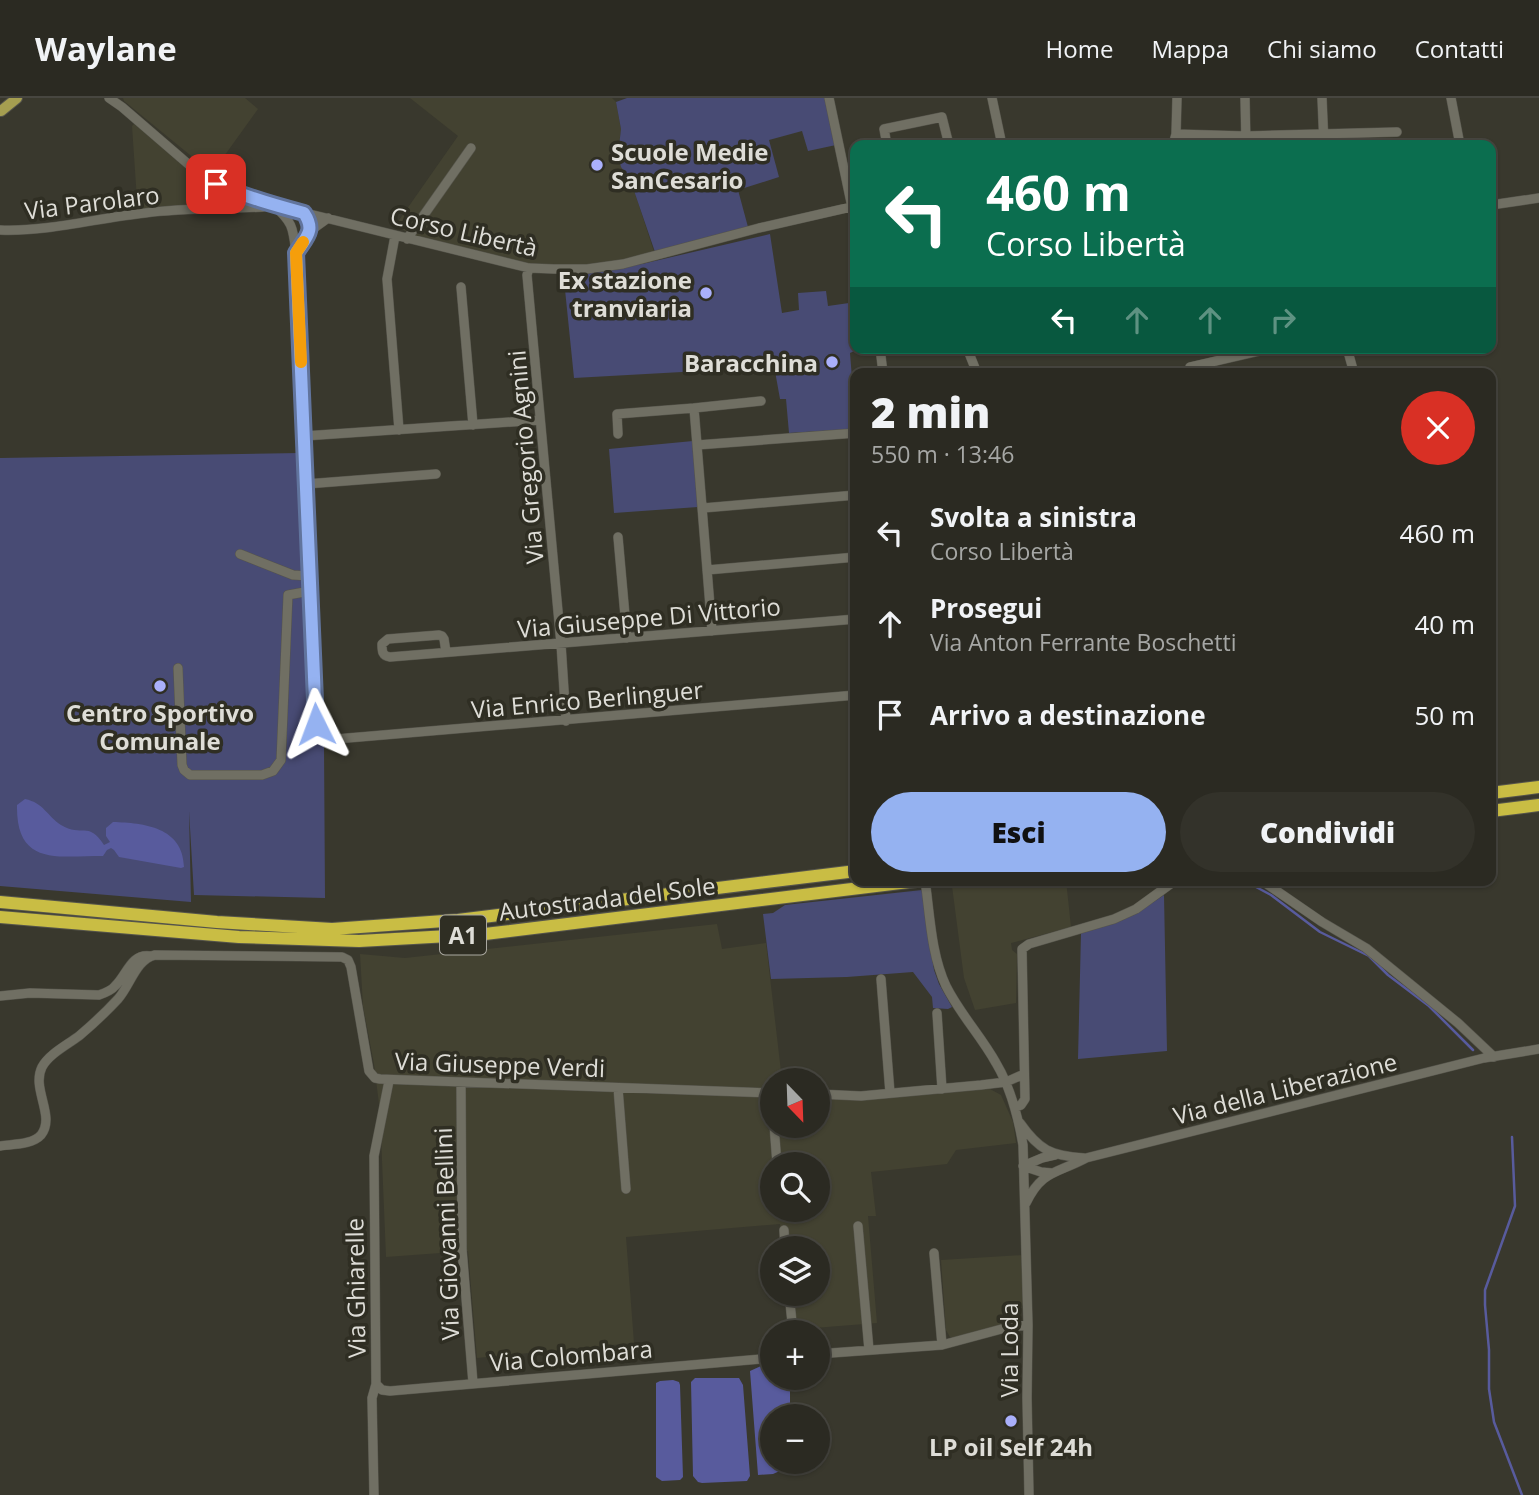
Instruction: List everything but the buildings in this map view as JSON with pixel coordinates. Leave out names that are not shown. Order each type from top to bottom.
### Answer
[{"type":"highway","points":[[1496,792],[1539,787]]},
{"type":"highway","points":[[1496,810],[1539,805]]},
{"type":"highway","name":"Autostrada del Sole","points":[[0,902],[217,922],[332,929],[458,920],[850,872]]},
{"type":"highway","name":"Autostrada del Sole","points":[[0,917],[239,937],[359,941],[485,934],[876,886]]},
{"type":"main road","points":[[1,112],[5,98]]},
{"type":"main road","points":[[1,112],[18,98]]},
{"type":"street","name":"Corso Libertà","points":[[109,98],[202,176],[233,192],[304,213],[529,268],[587,269],[623,264],[850,202]]},
{"type":"street","points":[[829,98],[850,192]]},
{"type":"street","points":[[992,98],[1001,140]]},
{"type":"street","points":[[1174,140],[1177,98]]},
{"type":"street","points":[[1245,98],[1246,140]]},
{"type":"street","points":[[1322,98],[1324,140]]},
{"type":"street","points":[[1451,98],[1459,140]]},
{"type":"street","points":[[886,140],[884,129],[942,117],[948,140]]},
{"type":"street","points":[[1259,140],[1396,132]]},
{"type":"street","points":[[1176,134],[1236,140]]},
{"type":"street","points":[[407,239],[471,148]]},
{"type":"street","points":[[1496,204],[1539,198]]},
{"type":"street","points":[[178,668],[184,770],[190,775],[262,775],[273,771],[281,760],[288,595],[310,591],[296,253],[293,228],[285,215],[273,205]]},
{"type":"street","name":"Via Parolaro","points":[[0,230],[146,212],[263,208],[273,205]]},
{"type":"street","points":[[293,228],[304,213],[310,222],[310,231]]},
{"type":"street","points":[[296,253],[310,231],[328,218]]},
{"type":"street","points":[[395,236],[387,278],[398,430]]},
{"type":"street","name":"Via Gregorio Agnini","points":[[529,268],[527,275],[566,721]]},
{"type":"street","points":[[461,287],[473,425]]},
{"type":"street","points":[[1190,367],[1246,354]]},
{"type":"street","points":[[618,434],[617,414],[761,401]]},
{"type":"street","points":[[694,408],[712,631]]},
{"type":"street","points":[[304,436],[540,421]]},
{"type":"street","points":[[697,445],[850,433]]},
{"type":"street","points":[[306,484],[436,474]]},
{"type":"street","points":[[703,508],[850,496]]},
{"type":"street","points":[[618,537],[627,638]]},
{"type":"street","points":[[240,554],[293,575],[309,576]]},
{"type":"street","points":[[707,570],[850,558]]},
{"type":"street","name":"Via Enrico Berlinguer","points":[[310,591],[316,724],[322,735],[337,740],[850,696]]},
{"type":"street","name":"Via Giuseppe Di Vittorio","points":[[446,652],[444,639],[439,635],[388,639],[382,644],[382,653],[390,657],[850,620]]},
{"type":"street","name":"Via Loda","points":[[926,886],[936,957],[943,980],[1006,1082],[1016,1107],[1023,1144],[1029,1495]]},
{"type":"street","points":[[1016,1107],[1021,1105],[1024,1099],[1022,949],[1029,944],[1114,919],[1136,909],[1168,886]]},
{"type":"street","points":[[1270,886],[1366,948],[1449,1015],[1494,1057]]},
{"type":"street","points":[[0,996],[30,993],[99,995],[114,987],[135,959],[144,955],[345,958],[351,967],[369,1071],[375,1078],[385,1080]]},
{"type":"street","points":[[0,1146],[31,1141],[41,1134],[46,1118],[39,1083],[43,1065],[98,1019],[150,956]]},
{"type":"street","points":[[881,979],[890,1093]]},
{"type":"street","points":[[937,1013],[942,1089]]},
{"type":"street","name":"Via della Liberazione","points":[[1025,1205],[1033,1189],[1043,1178],[1086,1158],[1494,1057],[1539,1049]]},
{"type":"street","points":[[830,1095],[861,1096],[942,1089],[1006,1082],[1024,1074]]},
{"type":"street","name":"Via Giuseppe Verdi","points":[[385,1080],[760,1093]]},
{"type":"street","name":"Via Ghiarelle","points":[[374,1495],[374,1156],[385,1080]]},
{"type":"street","name":"Via Giovanni Bellini","points":[[461,1082],[462,1249],[473,1383]]},
{"type":"street","name":"Via Giuseppe Verdi","points":[[618,1087],[626,1189]]},
{"type":"street","name":"Via della Liberazione","points":[[1019,1121],[1034,1142],[1057,1155]]},
{"type":"street","name":"Via della Liberazione","points":[[1023,1166],[1057,1155],[1086,1158]]},
{"type":"street","points":[[1023,1166],[1052,1173]]},
{"type":"street","points":[[858,1226],[869,1350]]},
{"type":"street","points":[[784,1230],[784,1236]]},
{"type":"street","points":[[934,1253],[942,1345]]},
{"type":"street","points":[[830,1353],[942,1345],[1009,1327],[1028,1325]]},
{"type":"street","name":"Via Colombara","points":[[376,1384],[383,1390],[390,1391],[760,1359]]},
{"type":"shaded area","points":[[123,98],[245,98],[258,109],[212,173]]},
{"type":"shaded area","points":[[410,98],[612,98],[616,102],[621,129],[618,155],[633,187],[657,261],[593,269],[524,264],[422,239],[395,226],[458,136]]},
{"type":"shaded area","points":[[627,98],[827,98],[836,145],[808,151],[802,131],[769,140],[779,177],[738,190],[748,227],[655,252],[630,179],[621,167],[618,155],[621,129],[616,102]]},
{"type":"shaded area","points":[[135,123],[206,183],[237,198],[235,208],[138,215],[132,126]]},
{"type":"shaded area","points":[[770,234],[782,313],[799,310],[798,293],[826,291],[828,306],[850,303],[850,429],[789,433],[786,399],[780,399],[773,360],[700,371],[574,378],[563,270],[642,264]]},
{"type":"shaded area","points":[[693,441],[698,507],[614,513],[609,449]]},
{"type":"shaded area","name":"Centro Sportivo Comunale","points":[[300,453],[309,535],[324,745],[325,898],[194,895],[189,811],[191,902],[0,886],[0,458]]},
{"type":"shaded area","points":[[25,799],[41,807],[68,829],[93,833],[104,845],[110,842],[106,836],[106,828],[113,822],[160,830],[177,843],[184,867],[119,857],[111,848],[103,856],[70,857],[42,853],[32,848],[24,839],[19,825],[17,805]]},
{"type":"shaded area","points":[[952,886],[1067,886],[1071,927],[1011,943],[1012,950],[1017,954],[1016,1003],[975,1010],[964,978]]},
{"type":"shaded area","points":[[922,890],[934,970],[952,1007],[933,1008],[932,997],[913,972],[771,979],[763,914],[773,913],[785,905]]},
{"type":"shaded area","points":[[1164,895],[1167,1051],[1078,1059],[1081,933],[1124,917]]},
{"type":"shaded area","points":[[717,924],[722,949],[766,943],[781,1068],[760,1068],[760,1138],[830,1138],[830,1099],[990,1089],[1001,1095],[1013,1122],[1016,1143],[956,1150],[947,1164],[871,1172],[876,1216],[868,1216],[877,1323],[830,1327],[830,1320],[788,1320],[787,1306],[830,1306],[830,1236],[781,1236],[780,1224],[626,1237],[634,1343],[477,1358],[468,1251],[386,1257],[380,1112],[363,1006],[360,954],[405,958]]},
{"type":"shaded area","points":[[1023,1255],[1023,1304],[1017,1318],[1009,1323],[950,1337],[946,1330],[941,1260]]},
{"type":"shaded area","points":[[760,1366],[760,1390],[790,1390],[790,1404],[760,1404],[760,1474],[773,1474],[758,1475],[750,1371]]},
{"type":"shaded area","points":[[695,1378],[739,1378],[743,1385],[750,1476],[747,1481],[702,1483],[693,1476],[691,1382]]},
{"type":"shaded area","points":[[673,1380],[680,1385],[683,1477],[680,1480],[662,1481],[656,1477],[656,1383]]},
{"type":"waterway","points":[[1254,886],[1271,895],[1320,932],[1369,956],[1388,975],[1429,1006],[1473,1050]]},
{"type":"waterway","points":[[1512,1137],[1515,1206],[1485,1290],[1485,1305],[1489,1389],[1494,1422],[1522,1495]]},
{"type":"slow traffic","points":[[301,362],[296,253],[303,242]]},
{"type":"place","name":"Scuole Medie SanCesario","points":[[597,165]]},
{"type":"place","name":"Ex stazione tranviaria","points":[[706,293]]},
{"type":"place","name":"Baracchina","points":[[832,362]]},
{"type":"place","name":"Centro Sportivo Comunale","points":[[160,686]]},
{"type":"place","name":"LP oil Self 24h","points":[[1011,1421]]},
{"type":"route","points":[[216,184],[233,192],[304,213],[310,222],[310,231],[296,253],[316,724]]}]
